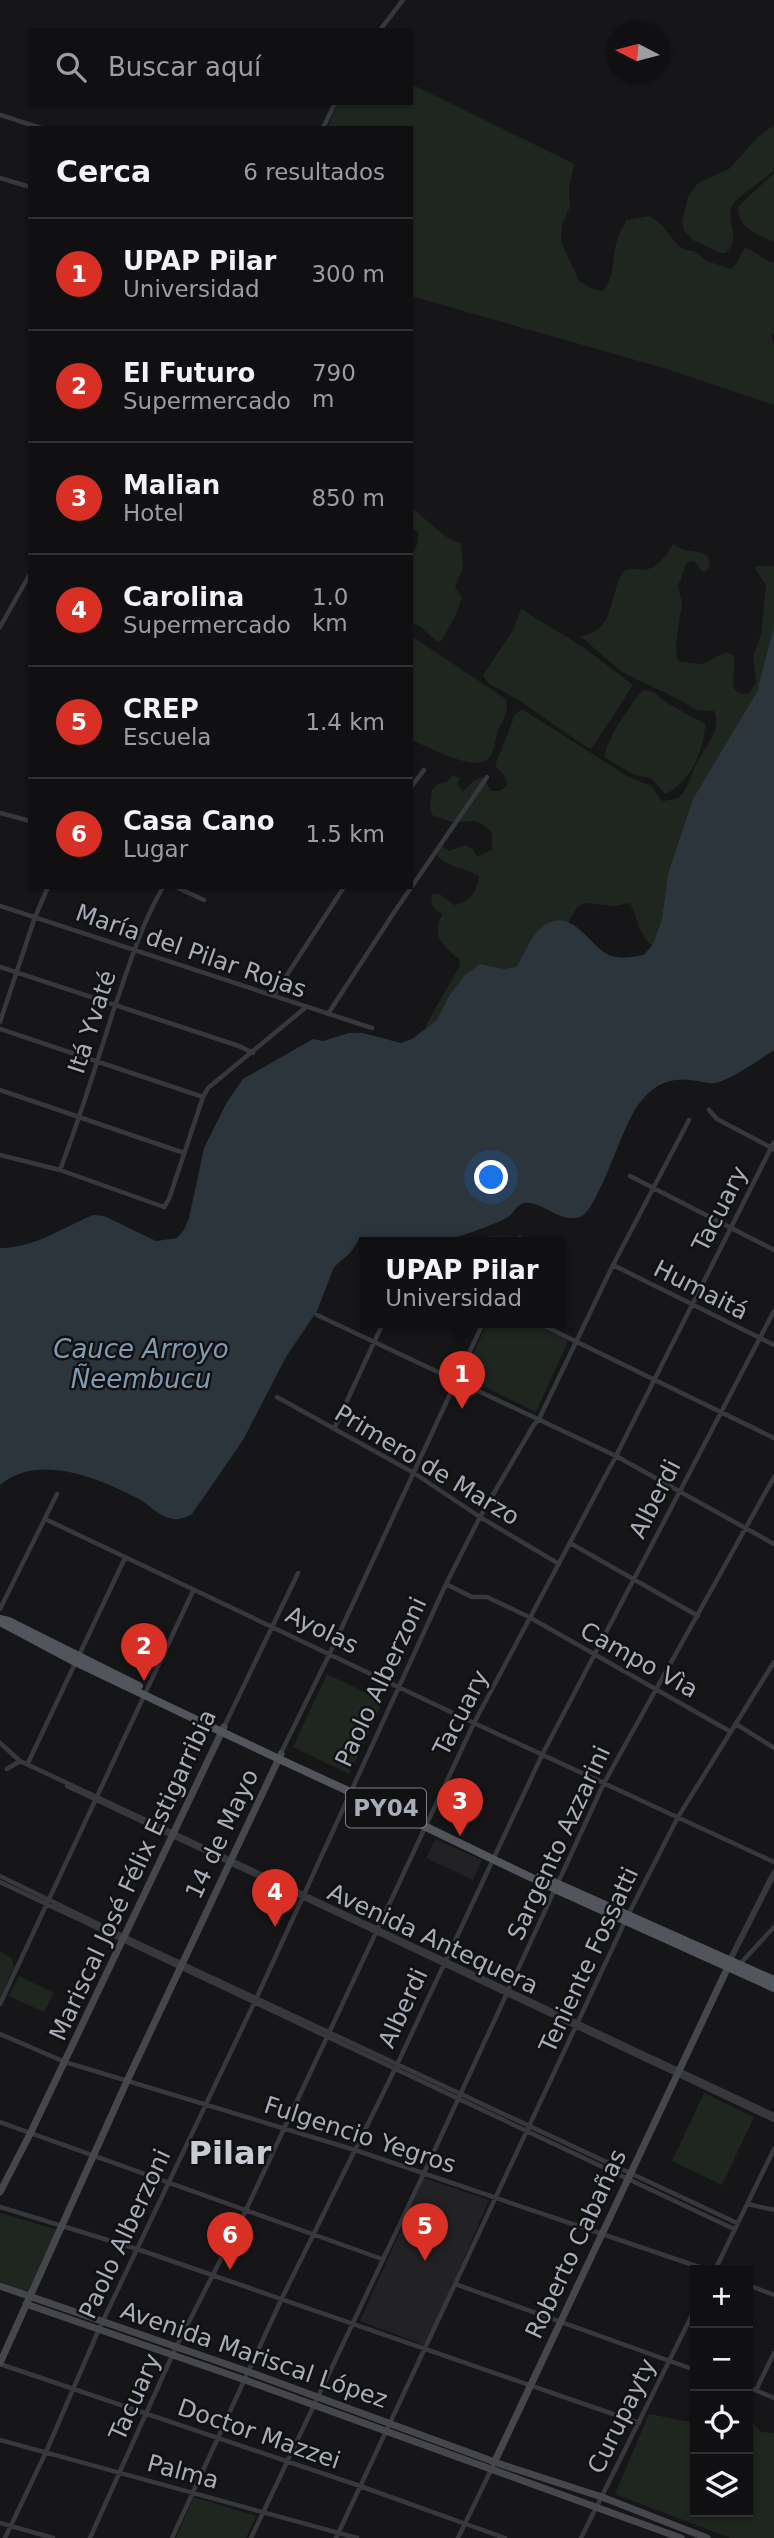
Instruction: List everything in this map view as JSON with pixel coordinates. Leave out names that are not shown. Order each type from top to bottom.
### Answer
[{"type":"main road","name":"PY04","points":[[0,1621],[280,1757],[556,1887],[729,1964],[774,1988]]},
{"type":"main road","name":"Mariscal José Félix Estigarribia","points":[[0,2192],[65,2062],[223,1729]]},
{"type":"main road","name":"14 de Mayo","points":[[0,2364],[127,2081],[280,1757]]},
{"type":"main road","name":"PY04","points":[[729,1964],[740,1964],[774,1980]]},
{"type":"main road","name":"Roberto Cabañas","points":[[491,2470],[729,1964]]},
{"type":"main road","name":"Avenida Mariscal López","points":[[0,2286],[28,2300],[100,2326],[249,2372],[495,2462],[602,2497],[706,2538]]},
{"type":"main road","name":"Avenida Mariscal López","points":[[174,2351],[245,2380],[681,2538]]},
{"type":"street","points":[[382,28],[403,0]]},
{"type":"street","points":[[324,126],[334,105]]},
{"type":"street","points":[[0,115],[35,126]]},
{"type":"street","points":[[0,178],[28,186]]},
{"type":"street","points":[[0,627],[28,578]]},
{"type":"street","points":[[413,784],[424,770]]},
{"type":"street","points":[[413,885],[487,777]]},
{"type":"street","points":[[0,813],[28,820]]},
{"type":"street","points":[[0,1022],[47,889]]},
{"type":"street","name":"Itá Yvaté","points":[[60,1170],[80,1117],[133,948],[162,889]]},
{"type":"street","points":[[180,889],[204,900]]},
{"type":"street","points":[[274,995],[343,889]]},
{"type":"street","points":[[328,1014],[410,889]]},
{"type":"street","name":"María del Pilar Rojas","points":[[0,906],[372,1028]]},
{"type":"street","points":[[0,967],[239,1046],[253,1053]]},
{"type":"street","points":[[0,1155],[60,1170],[164,1207],[208,1088],[305,1008]]},
{"type":"street","points":[[0,1029],[203,1097]]},
{"type":"street","points":[[0,1090],[184,1153]]},
{"type":"street","points":[[709,1110],[718,1119],[773,1146]]},
{"type":"street","name":"Paolo Alberzoni","points":[[5,2538],[46,2452],[100,2326],[256,1999],[446,1584],[480,1517],[539,1419],[613,1265],[689,1120]]},
{"type":"street","name":"Tacuary","points":[[90,2538],[174,2351],[246,2210],[474,1723],[616,1456],[773,1146]]},
{"type":"street","points":[[630,1176],[774,1250]]},
{"type":"street","name":"Humaitá","points":[[613,1265],[774,1345]]},
{"type":"street","name":"Alberdi","points":[[172,2538],[282,2298],[396,2066],[542,1755],[774,1311]]},
{"type":"street","points":[[317,1315],[616,1456],[774,1544]]},
{"type":"street","points":[[334,1429],[380,1328]]},
{"type":"street","name":"14 de Mayo","points":[[280,1757],[481,1328]]},
{"type":"street","points":[[549,1328],[774,1438]]},
{"type":"street","name":"Primero de Marzo","points":[[277,1397],[414,1473],[480,1517],[559,1564]]},
{"type":"street","name":"Sargento Azzarini","points":[[251,2538],[509,1992],[604,1783],[774,1477]]},
{"type":"street","points":[[0,1609],[57,1494]]},
{"type":"street","name":"Ayolas","points":[[45,1518],[192,1591],[274,1626],[474,1723],[774,1862]]},
{"type":"street","points":[[570,1543],[698,1616]]},
{"type":"street","points":[[27,1762],[125,1558]]},
{"type":"street","name":"Mariscal José Félix Estigarribia","points":[[223,1729],[298,1573]]},
{"type":"street","name":"Campo Vìa","points":[[446,1584],[472,1597],[487,1597],[529,1617],[731,1732]]},
{"type":"street","points":[[0,2004],[192,1591]]},
{"type":"street","name":"Teniente Fossatti","points":[[337,2535],[627,1918],[678,1817],[774,1662]]},
{"type":"street","points":[[736,1724],[774,1748]]},
{"type":"street","points":[[0,1743],[20,1761],[7,1769]]},
{"type":"street","name":"Avenida Antequera","points":[[20,1761],[774,2117]]},
{"type":"street","points":[[729,1964],[774,1873]]},
{"type":"street","points":[[0,1876],[124,1939],[736,2226]]},
{"type":"street","points":[[0,1882],[47,1901]]},
{"type":"street","points":[[740,1964],[774,1927]]},
{"type":"street","name":"Fulgencio Yegros","points":[[0,2034],[65,2062],[355,2150],[693,2265]]},
{"type":"street","points":[[0,2122],[382,2259]]},
{"type":"street","points":[[717,2265],[774,2149]]},
{"type":"street","points":[[748,2204],[774,2210]]},
{"type":"street","points":[[0,2207],[63,2224],[282,2298],[639,2423]]},
{"type":"street","points":[[455,2284],[690,2368]]},
{"type":"street","points":[[753,2287],[774,2295]]},
{"type":"street","name":"Curupayty","points":[[582,2538],[690,2319]]},
{"type":"street","points":[[774,2353],[755,2390],[774,2398]]},
{"type":"street","name":"Doctor Mazzei","points":[[0,2364],[505,2538]]},
{"type":"street","name":"Palma","points":[[0,2440],[263,2511],[337,2535],[358,2538]]},
{"type":"street","name":"Roberto Cabañas","points":[[458,2538],[491,2470]]},
{"type":"street","points":[[0,2523],[52,2538]]},
{"type":"shaded area","points":[[413,85],[574,164],[569,189],[570,207],[562,224],[561,241],[579,281],[595,290],[603,291],[610,279],[615,248],[626,220],[650,216],[663,226],[678,246],[694,251],[707,261],[731,269],[744,248],[774,263],[774,331],[771,335],[774,345],[774,405],[667,369],[413,297],[413,126],[328,126],[337,105],[413,105]]},
{"type":"shaded area","points":[[774,125],[774,169],[732,206],[730,219],[733,242],[730,248],[725,253],[720,253],[693,240],[684,230],[682,222],[688,197],[698,183],[729,169],[758,137]]},
{"type":"shaded area","points":[[774,173],[774,242],[749,230],[741,220],[738,206]]},
{"type":"shaded area","points":[[413,509],[442,534],[461,543],[463,568],[455,587],[462,598],[442,640],[438,642],[418,625],[413,624],[413,551],[418,541],[418,532],[413,528]]},
{"type":"shaded area","points":[[673,544],[684,550],[708,556],[710,565],[706,572],[694,561],[687,562],[678,586],[682,603],[676,643],[677,659],[680,662],[703,664],[726,652],[734,656],[734,688],[741,694],[749,693],[756,682],[753,656],[761,635],[766,585],[755,569],[757,566],[774,566],[774,694],[655,947],[645,939],[630,903],[614,906],[585,903],[577,907],[569,921],[545,945],[432,1033],[425,1027],[460,965],[459,959],[438,935],[442,914],[431,902],[433,894],[441,895],[454,905],[460,904],[472,895],[479,876],[444,862],[435,852],[442,846],[449,851],[466,845],[473,849],[477,857],[492,850],[492,833],[478,822],[452,822],[432,815],[432,790],[438,784],[447,782],[452,775],[460,778],[457,785],[463,791],[475,780],[483,777],[491,791],[499,791],[507,786],[506,778],[495,766],[515,715],[522,709],[627,776],[651,786],[662,801],[679,797],[712,738],[716,725],[714,711],[696,710],[622,672],[580,636],[592,633],[606,619],[624,571],[652,568],[663,559]]},
{"type":"shaded area","points":[[521,609],[583,647],[633,685],[592,748],[588,748],[517,699],[488,683],[483,675],[513,630]]},
{"type":"shaded area","points":[[413,637],[506,699],[506,713],[491,755],[485,761],[465,762],[413,741]]},
{"type":"shaded area","points":[[645,690],[653,692],[705,724],[699,754],[689,774],[665,794],[651,778],[634,775],[604,757],[619,723]]},
{"type":"shaded area","points":[[508,1235],[515,1237],[488,1237]]},
{"type":"shaded area","points":[[485,1328],[541,1328],[568,1341],[536,1412],[463,1376]]},
{"type":"shaded area","points":[[327,1674],[383,1701],[349,1774],[293,1747]]},
{"type":"shaded area","points":[[435,1839],[482,1860],[473,1880],[426,1858]]},
{"type":"shaded area","points":[[0,1951],[12,1959],[14,1967],[0,1998]]},
{"type":"shaded area","points":[[19,1976],[54,1993],[44,2012],[9,1996]]},
{"type":"shaded area","points":[[704,2093],[754,2117],[722,2185],[672,2161]]},
{"type":"shaded area","points":[[424,2178],[489,2200],[426,2346],[360,2321]]},
{"type":"shaded area","points":[[0,2213],[58,2230],[31,2293],[0,2282]]},
{"type":"shaded area","points":[[649,2414],[690,2422],[690,2517],[753,2517],[753,2423],[761,2432],[774,2433],[774,2538],[730,2538],[615,2494]]},
{"type":"shaded area","points":[[194,2497],[256,2516],[246,2538],[176,2538]]},
{"type":"water","name":"Cauce Arroyo Ñeembucu","points":[[774,626],[774,1050],[719,1082],[671,1081],[651,1091],[638,1105],[594,1200],[580,1217],[565,1217],[538,1205],[524,1203],[502,1220],[454,1237],[359,1237],[350,1253],[334,1267],[317,1311],[286,1357],[243,1440],[192,1514],[179,1519],[166,1517],[123,1491],[70,1472],[33,1470],[16,1475],[0,1485],[0,1248],[36,1241],[93,1215],[104,1216],[156,1241],[177,1238],[189,1218],[204,1148],[227,1102],[243,1079],[313,1039],[323,1041],[349,1033],[363,1033],[401,1043],[412,1039],[437,1020],[449,996],[465,975],[480,964],[504,969],[516,967],[535,934],[550,922],[568,922],[611,956],[625,958],[644,955],[653,944],[662,920],[668,874],[693,799],[757,692]]},
{"type":"place","name":"UPAP Pilar","points":[[462,1409]]},
{"type":"place","name":"El Futuro","points":[[144,1681]]},
{"type":"place","name":"Malian","points":[[460,1836]]},
{"type":"place","name":"Carolina","points":[[275,1927]]},
{"type":"place","name":"CREP","points":[[425,2261]]},
{"type":"place","name":"Casa Cano","points":[[230,2270]]},
{"type":"district","name":"Pilar","points":[[230,2153]]}]
